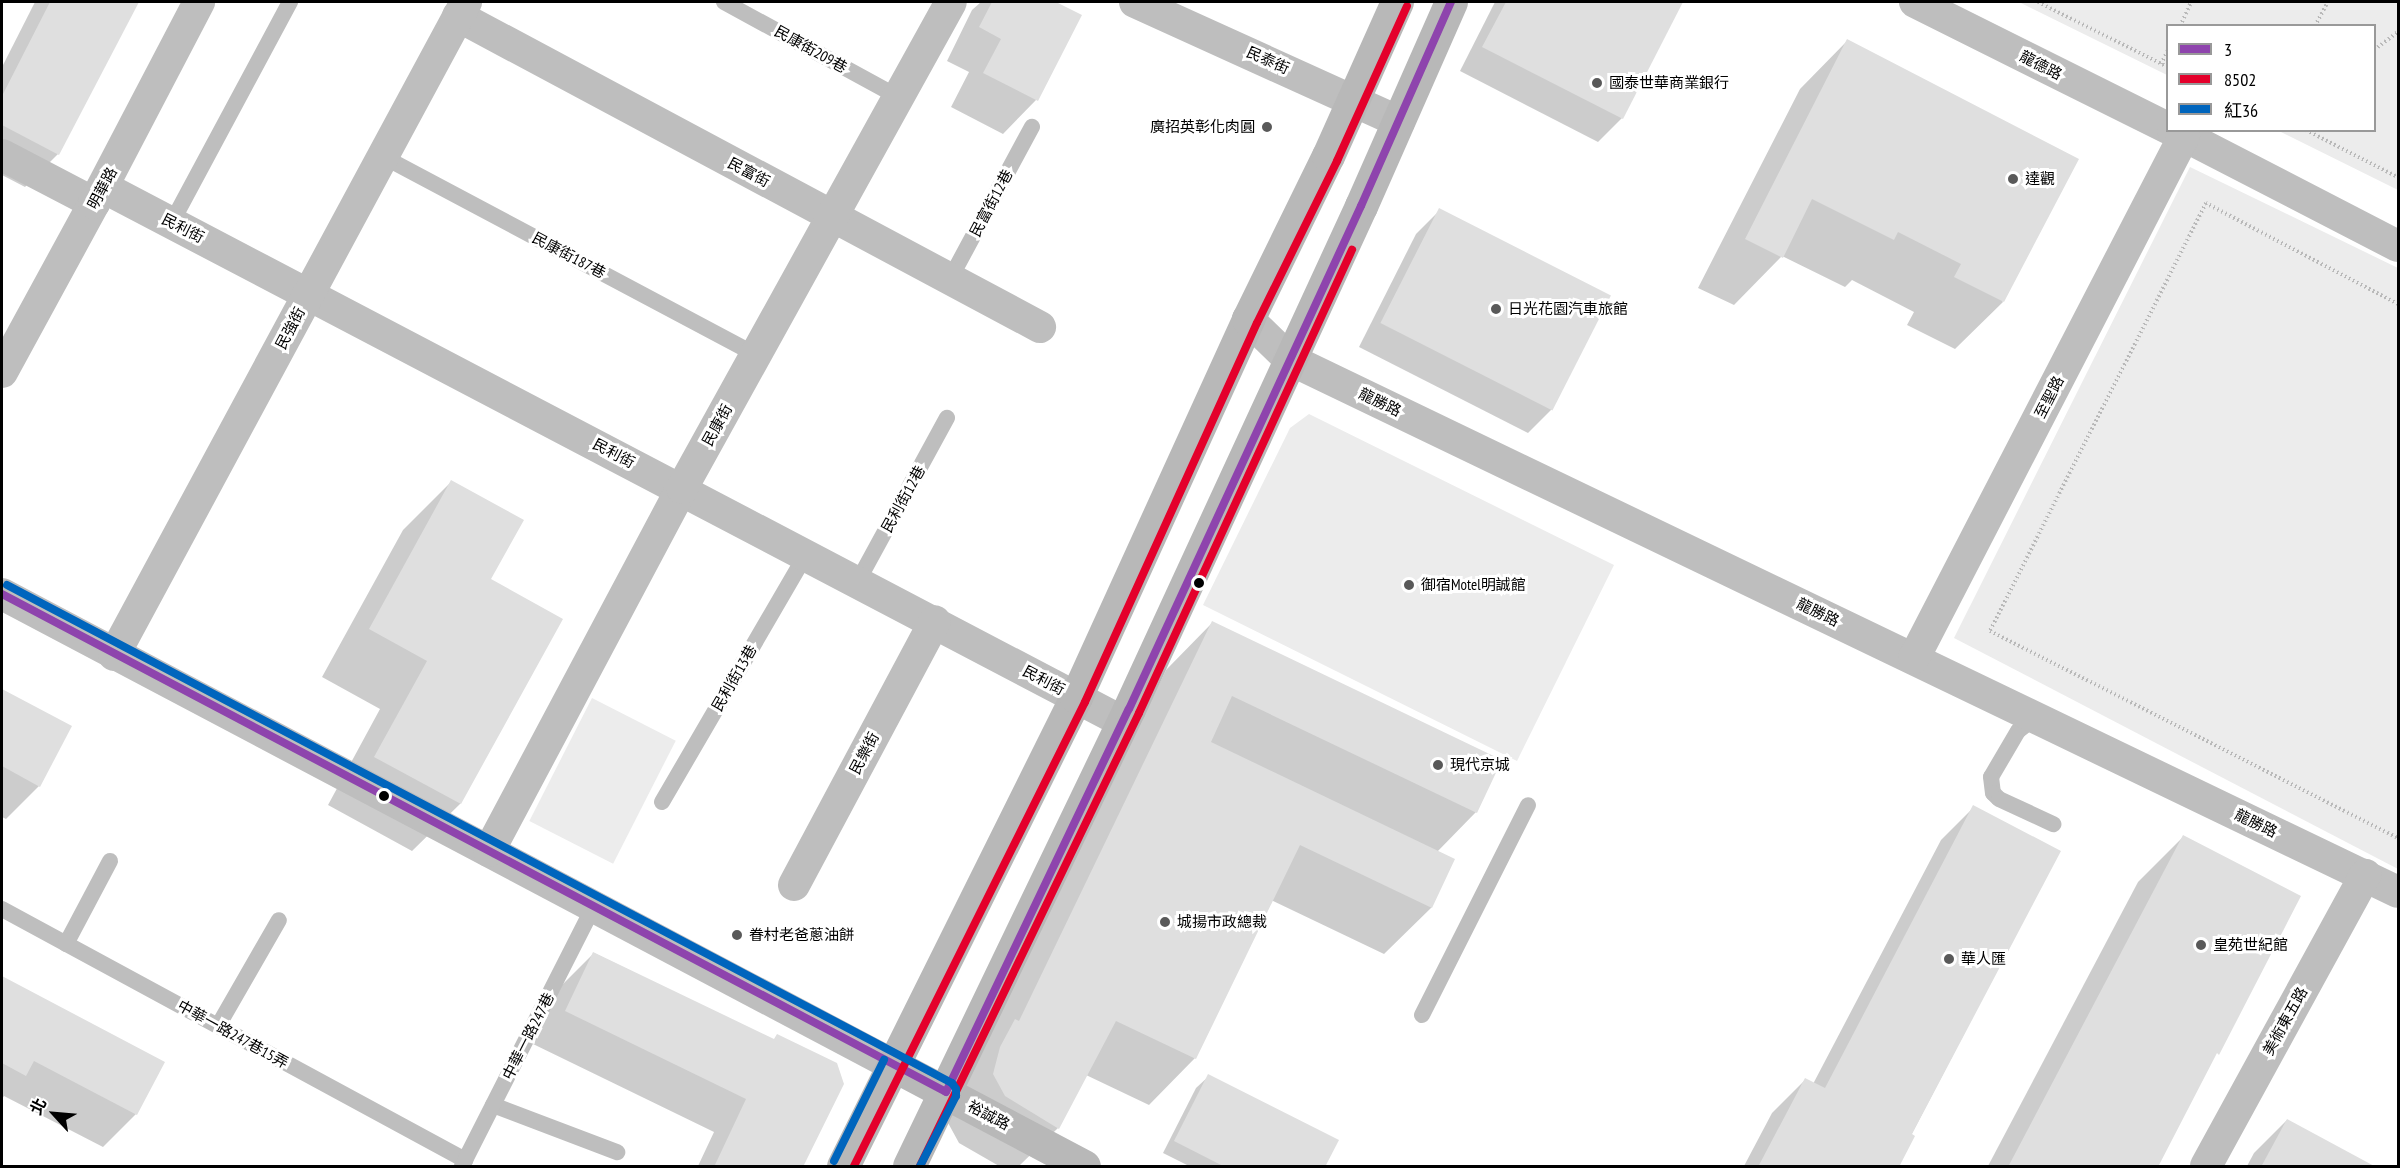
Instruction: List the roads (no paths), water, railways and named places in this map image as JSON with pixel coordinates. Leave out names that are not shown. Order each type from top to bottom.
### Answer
[{"type":"street","name":"明華路","points":[[2,372],[99,195],[199,2]]},
{"type":"street","name":"民康街","points":[[489,851],[682,488],[951,2]]},
{"type":"street","name":"民泰街","points":[[1135,2],[1399,122]]},
{"type":"street","points":[[843,1167],[1076,697],[1248,319],[1353,100],[1397,2]]},
{"type":"street","points":[[909,1167],[1123,722],[1399,122],[1451,2]]},
{"type":"street","name":"龍德路","points":[[1915,2],[2166,127]]},
{"type":"street","name":"民強街","points":[[114,655],[462,9]]},
{"type":"street","name":"民富街","points":[[462,9],[832,216],[1040,327]]},
{"type":"street","name":"至聖路","points":[[1914,658],[2175,132]]},
{"type":"street","name":"龍德路","points":[[2177,132],[2398,246]]},
{"type":"street","name":"民利街","points":[[2,155],[172,222],[935,621],[1123,722]]},
{"type":"street","name":"龍勝路","points":[[1248,319],[1289,359],[2398,892]]},
{"type":"street","name":"裕誠路","points":[[2,594],[1084,1167]]},
{"type":"street","name":"民樂街","points":[[794,885],[935,621]]},
{"type":"street","name":"美術東五路","points":[[2206,1167],[2365,875]]},
{"type":"lane","points":[[172,222],[290,2]]},
{"type":"lane","name":"民康街209巷","points":[[724,2],[898,97]]},
{"type":"lane","name":"民富街12巷","points":[[950,279],[1032,127]]},
{"type":"lane","name":"民康街187巷","points":[[382,156],[756,354]]},
{"type":"lane","name":"民利街12巷","points":[[858,581],[947,418]]},
{"type":"lane","name":"民利街13巷","points":[[662,802],[807,554]]},
{"type":"lane","points":[[2041,720],[2026,724],[2018,731],[1990,777],[1993,793],[1999,799],[2053,824]]},
{"type":"lane","points":[[1422,1015],[1528,805]]},
{"type":"lane","points":[[66,944],[110,861]]},
{"type":"lane","name":"中華一路247巷","points":[[463,1163],[594,906]]},
{"type":"lane","name":"中華一路247巷15弄","points":[[2,909],[463,1163]]},
{"type":"lane","points":[[218,1026],[279,920]]},
{"type":"lane","points":[[493,1105],[617,1152]]},
{"type":"place","name":"國泰世華商業銀行","points":[[1597,83]]},
{"type":"place","name":"廣招英彰化肉圓","points":[[1267,127]]},
{"type":"place","name":"達觀","points":[[2013,179]]},
{"type":"place","name":"日光花園汽車旅館","points":[[1496,309]]},
{"type":"place","name":"御宿Motel明誠館","points":[[1409,585]]},
{"type":"place","name":"現代京城","points":[[1438,765]]},
{"type":"place","name":"城揚市政總裁","points":[[1165,922]]},
{"type":"place","name":"眷村老爸蔥油餅","points":[[737,935]]},
{"type":"place","name":"皇苑世紀館","points":[[2201,945]]},
{"type":"place","name":"華人匯","points":[[1949,959]]}]
